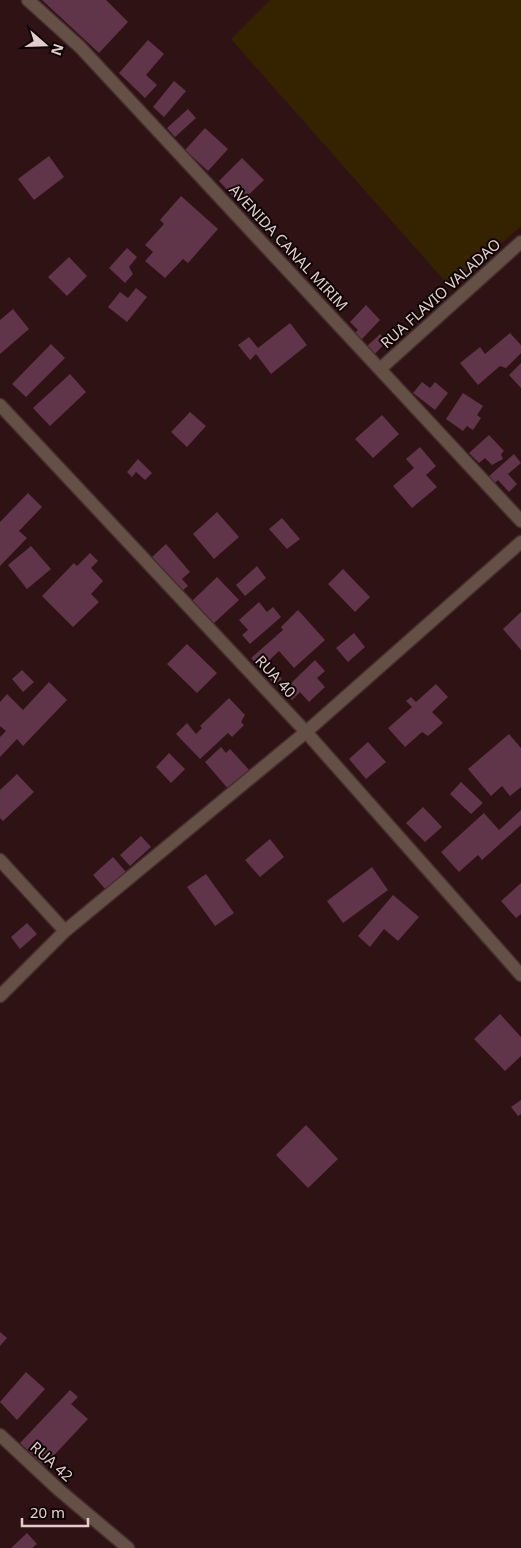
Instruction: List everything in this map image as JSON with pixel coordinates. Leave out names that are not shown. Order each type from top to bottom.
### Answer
[{"type":"street","name":"AVENIDA CANAL MIRIM","points":[[28,0],[80,47],[521,520]]},
{"type":"street","name":"RUA FLAVIO VALADAO","points":[[380,369],[521,242]]},
{"type":"street","name":"RUA 40","points":[[0,405],[306,732],[521,975]]},
{"type":"street","points":[[0,996],[65,931],[306,732],[521,542]]},
{"type":"street","points":[[0,860],[65,931]]},
{"type":"street","name":"RUA 42","points":[[0,1435],[59,1490],[128,1548]]},
{"type":"shaded area","points":[[270,0],[521,0],[521,226],[451,288],[231,39]]},
{"type":"building","points":[[42,0],[106,0],[128,22],[99,53]]},
{"type":"building","points":[[148,40],[164,54],[146,75],[157,85],[145,98],[119,73]]},
{"type":"building","points":[[174,81],[186,91],[164,117],[153,107]]},
{"type":"building","points":[[188,109],[196,118],[175,137],[167,128]]},
{"type":"building","points":[[205,128],[228,149],[208,171],[185,150]]},
{"type":"building","points":[[49,156],[64,177],[34,200],[18,179]]},
{"type":"building","points":[[242,158],[264,180],[240,203],[219,181]]},
{"type":"building","points":[[181,196],[218,229],[188,263],[183,259],[165,278],[145,261],[153,252],[145,245],[164,224],[160,220]]},
{"type":"building","points":[[127,248],[137,257],[129,267],[133,274],[125,283],[109,268]]},
{"type":"building","points":[[69,257],[87,276],[67,296],[48,277]]},
{"type":"building","points":[[136,288],[147,297],[127,322],[108,307],[120,292],[128,298]]},
{"type":"building","points":[[366,305],[380,320],[361,340],[354,333],[358,330],[350,322]]},
{"type":"building","points":[[13,309],[29,329],[0,354],[0,320]]},
{"type":"building","points":[[290,323],[307,345],[271,374],[256,354],[250,360],[238,345],[249,337],[258,348]]},
{"type":"building","points":[[510,333],[521,345],[521,353],[506,368],[500,366],[478,385],[460,363],[480,347],[485,354]]},
{"type":"building","points":[[380,334],[387,341],[374,355],[366,347]]},
{"type":"building","points":[[51,344],[65,358],[26,397],[12,384]]},
{"type":"building","points":[[521,363],[521,388],[509,375]]},
{"type":"building","points":[[70,374],[86,392],[50,426],[33,408]]},
{"type":"building","points":[[422,382],[430,388],[435,382],[448,393],[435,410],[413,393]]},
{"type":"building","points":[[463,393],[483,406],[477,415],[481,418],[473,430],[467,426],[463,431],[446,419]]},
{"type":"building","points":[[190,412],[206,426],[187,447],[171,432]]},
{"type":"building","points":[[382,415],[399,434],[373,458],[355,439]]},
{"type":"building","points":[[489,435],[504,451],[501,454],[503,459],[492,465],[485,458],[479,463],[469,453]]},
{"type":"building","points":[[420,447],[436,466],[426,475],[437,487],[412,508],[393,486],[414,468],[406,459]]},
{"type":"building","points":[[514,454],[521,463],[508,474],[517,484],[509,492],[498,480],[494,484],[488,477]]},
{"type":"building","points":[[138,459],[152,473],[145,480],[136,472],[132,477],[127,472]]},
{"type":"building","points":[[28,493],[42,507],[19,531],[27,538],[0,566],[0,522]]},
{"type":"building","points":[[217,512],[239,537],[214,559],[193,534]]},
{"type":"building","points":[[282,518],[300,539],[287,549],[269,529]]},
{"type":"building","points":[[166,544],[190,572],[182,579],[188,586],[182,591],[152,557]]},
{"type":"building","points":[[31,546],[51,569],[27,589],[8,565]]},
{"type":"building","points":[[90,553],[98,561],[91,568],[103,581],[91,594],[99,602],[73,627],[42,596],[74,563],[77,566]]},
{"type":"building","points":[[257,566],[266,578],[245,596],[236,585]]},
{"type":"building","points":[[343,569],[370,597],[355,612],[328,584]]},
{"type":"building","points":[[217,577],[239,600],[213,624],[192,601]]},
{"type":"building","points":[[259,602],[267,612],[273,607],[281,617],[250,644],[242,635],[248,630],[239,620]]},
{"type":"building","points":[[298,610],[325,640],[294,668],[279,651],[260,669],[251,658],[283,630],[281,627]]},
{"type":"building","points":[[521,612],[521,650],[503,629]]},
{"type":"building","points":[[354,633],[365,647],[348,662],[336,648]]},
{"type":"building","points":[[187,644],[217,673],[197,693],[167,664]]},
{"type":"building","points":[[315,660],[325,671],[317,678],[325,687],[309,702],[300,692],[292,700],[283,691]]},
{"type":"building","points":[[22,670],[34,682],[23,692],[12,679]]},
{"type":"building","points":[[275,670],[282,679],[274,685],[268,676]]},
{"type":"building","points":[[49,682],[67,700],[23,746],[17,739],[0,757],[0,737],[6,731],[0,726],[0,702],[7,694],[23,710]]},
{"type":"building","points":[[436,684],[448,697],[432,712],[443,723],[428,736],[422,732],[405,747],[388,728],[412,707],[406,701],[411,697],[416,702]]},
{"type":"building","points":[[229,698],[245,715],[241,722],[244,725],[232,737],[228,733],[200,759],[176,734],[187,723],[196,734],[202,728],[200,726]]},
{"type":"building","points":[[509,734],[521,748],[521,787],[510,796],[502,786],[491,796],[468,769]]},
{"type":"building","points":[[368,742],[386,762],[366,779],[349,759]]},
{"type":"building","points":[[221,747],[226,753],[230,749],[251,772],[230,791],[205,762]]},
{"type":"building","points":[[169,753],[185,769],[171,783],[156,767]]},
{"type":"building","points":[[17,774],[34,792],[3,821],[0,818],[0,790]]},
{"type":"building","points":[[461,782],[483,803],[471,814],[450,794]]},
{"type":"building","points":[[423,807],[442,827],[425,842],[406,823]]},
{"type":"building","points":[[521,810],[521,825],[482,860],[478,855],[459,872],[441,852],[484,813],[499,830]]},
{"type":"building","points":[[141,836],[151,847],[130,866],[120,855]]},
{"type":"building","points":[[270,839],[284,857],[260,877],[245,860]]},
{"type":"building","points":[[113,857],[126,872],[106,890],[93,875]]},
{"type":"building","points":[[372,867],[388,890],[343,923],[327,901]]},
{"type":"building","points":[[206,874],[234,913],[215,926],[187,887]]},
{"type":"building","points":[[521,883],[521,914],[516,918],[501,901]]},
{"type":"building","points":[[393,895],[419,917],[398,941],[384,929],[370,947],[358,936]]},
{"type":"building","points":[[27,923],[37,934],[20,949],[11,937]]},
{"type":"building","points":[[500,1014],[521,1037],[521,1056],[505,1071],[474,1039]]},
{"type":"building","points":[[521,1100],[521,1114],[518,1116],[511,1107]]},
{"type":"building","points":[[306,1125],[338,1159],[308,1188],[276,1155]]},
{"type":"building","points":[[0,1332],[7,1338],[0,1346]]},
{"type":"building","points":[[26,1372],[45,1389],[17,1420],[0,1402]]},
{"type":"building","points":[[70,1390],[78,1397],[71,1404],[88,1419],[44,1466],[20,1443]]},
{"type":"building","points":[[27,1533],[37,1544],[32,1548],[11,1548]]}]
